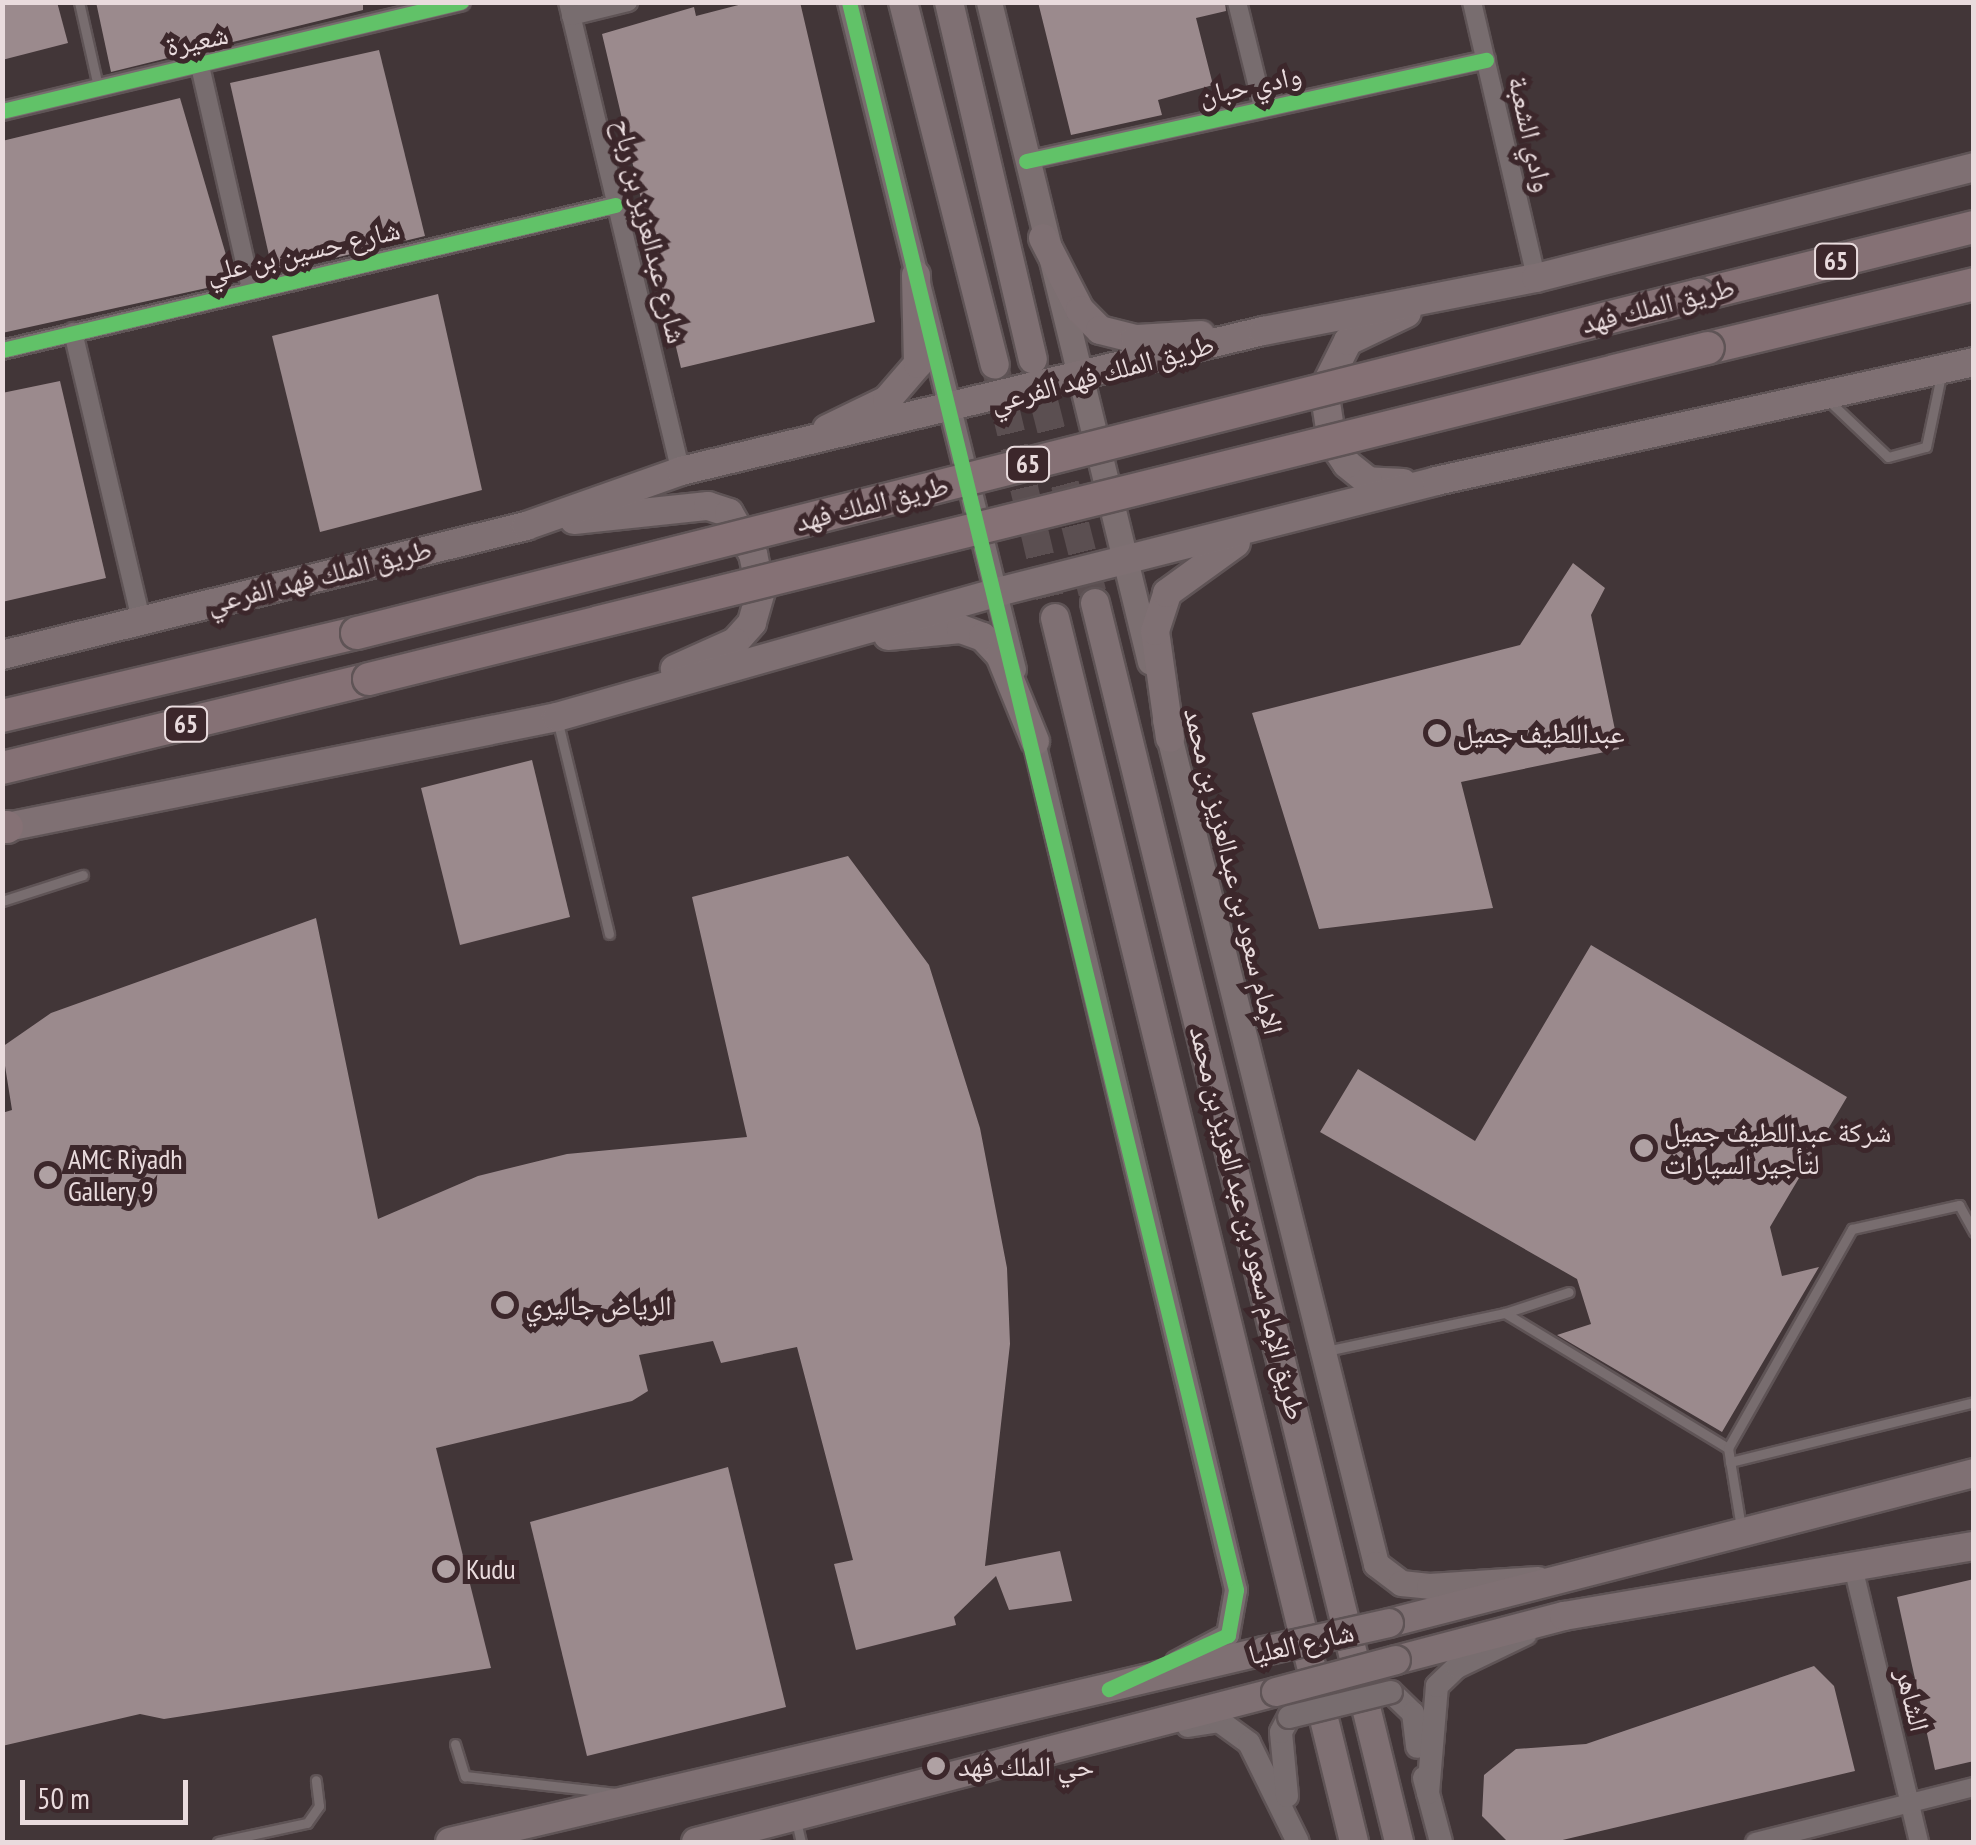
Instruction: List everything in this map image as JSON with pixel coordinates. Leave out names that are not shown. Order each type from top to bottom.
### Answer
[{"type":"highway","name":"طريق الملك فهد","points":[[2,716],[357,633],[1974,227]]},
{"type":"highway","name":"طريق الملك فهد","points":[[2,768],[1974,284]]},
{"type":"main road","points":[[902,2],[994,365]]},
{"type":"main road","points":[[948,2],[1033,359]]},
{"type":"main road","name":"الإمام سعود بن عبدالعزيز بن محمد","points":[[989,2],[1043,238],[1082,378],[1124,561],[1376,1564],[1400,1583],[1429,1586],[1563,1578]]},
{"type":"main road","name":"طريق الملك فهد الفرعي","points":[[2,655],[526,526],[681,472],[954,412],[1263,332],[1536,278],[1974,167]]},
{"type":"main road","points":[[1043,238],[1080,310],[1100,330],[1135,338],[1263,332]]},
{"type":"main road","points":[[782,450],[906,384],[918,364],[916,274]]},
{"type":"main road","points":[[1436,480],[1368,481],[1347,464],[1332,442],[1324,389],[1348,341],[1445,296]]},
{"type":"main road","points":[[4,827],[567,715],[994,593],[1436,480],[1974,362]]},
{"type":"main road","points":[[526,526],[708,506],[729,513],[753,554],[761,592],[735,642],[567,715]]},
{"type":"main road","points":[[1170,738],[1154,632],[1167,593],[1207,559],[1276,522]]},
{"type":"main road","name":"طريق الإمام سعود بن عبد العزيز بن محمد","points":[[1095,603],[1399,1842]]},
{"type":"main road","name":"طريق الإمام سعود بن عبد العزيز بن محمد","points":[[1055,618],[1354,1842]]},
{"type":"main road","points":[[817,643],[962,629],[983,637],[1000,655],[1035,741]]},
{"type":"main road","name":"شارع العليا","points":[[450,1842],[1389,1623],[1974,1473]]},
{"type":"main road","name":"شارع العليا","points":[[707,1841],[798,1830],[1111,1737],[1283,1705],[1396,1660],[1564,1616],[1854,1571],[1974,1546]]},
{"type":"street","name":"شعيرة","points":[[2,110],[461,2]]},
{"type":"street","points":[[569,9],[628,2]]},
{"type":"street","points":[[849,2],[954,412],[994,593],[1035,741],[1236,1590],[1228,1635],[1109,1689]]},
{"type":"street","points":[[1237,2],[1263,108]]},
{"type":"street","name":"وادي الشعبة","points":[[1472,2],[1536,278]]},
{"type":"street","name":"شارع عبدالعزيز بن رباح","points":[[569,9],[681,472]]},
{"type":"street","name":"وادي حبان","points":[[1026,160],[1486,60]]},
{"type":"street","points":[[200,66],[251,289]]},
{"type":"street","name":"شارع حسين بن علي","points":[[2,350],[615,205]]},
{"type":"street","points":[[73,332],[141,618]]},
{"type":"street","name":"الشاهر","points":[[1854,1571],[1919,1842]]},
{"type":"street","points":[[1428,1793],[1437,1686],[1457,1667],[1564,1616]]},
{"type":"street","points":[[1298,1842],[1280,1754],[1283,1705],[1391,1692],[1413,1713],[1442,1842]]},
{"type":"street","points":[[1111,1737],[1219,1721],[1249,1743],[1292,1816]]},
{"type":"street","points":[[1755,1842],[1974,1787]]},
{"type":"lane","points":[[79,2],[98,86]]},
{"type":"lane","points":[[1824,396],[1888,457],[1926,447],[1942,369]]},
{"type":"lane","points":[[567,715],[608,934]]},
{"type":"lane","points":[[2,900],[82,875]]},
{"type":"lane","points":[[1741,1530],[1728,1448],[1852,1229],[1958,1204],[1974,1232]]},
{"type":"lane","points":[[1325,1351],[1504,1313],[1569,1292]]},
{"type":"lane","points":[[1504,1313],[1728,1448]]},
{"type":"lane","points":[[1730,1462],[1974,1402]]},
{"type":"lane","points":[[455,1744],[465,1776],[638,1797]]},
{"type":"lane","points":[[218,1842],[307,1823],[320,1806],[316,1780]]},
{"type":"building","points":[[2,2],[57,2],[68,43],[2,60]]},
{"type":"building","points":[[96,2],[363,2],[363,10],[111,72]]},
{"type":"building","points":[[750,2],[800,2],[875,322],[681,368],[602,34],[694,7],[696,16]]},
{"type":"building","points":[[1038,2],[1225,2],[1226,11],[1196,18],[1213,85],[1158,100],[1162,115],[1071,135]]},
{"type":"building","points":[[379,50],[425,236],[273,273],[230,83]]},
{"type":"building","points":[[180,98],[231,272],[225,284],[2,333],[2,141]]},
{"type":"building","points":[[438,294],[482,490],[320,532],[272,336]]},
{"type":"building","points":[[60,381],[106,578],[2,602],[2,393]]},
{"type":"building","name":"عبداللطيف جميل","points":[[1573,563],[1605,588],[1591,615],[1619,749],[1461,782],[1493,908],[1319,929],[1252,713],[1520,645]]},
{"type":"building","points":[[532,760],[570,917],[460,945],[421,788]]},
{"type":"building","name":"الرياض جاليري","points":[[848,856],[929,965],[980,1128],[1007,1268],[1010,1344],[985,1566],[1060,1551],[1072,1601],[1009,1610],[996,1576],[954,1617],[956,1625],[856,1650],[834,1564],[853,1560],[797,1347],[721,1363],[713,1341],[639,1355],[648,1391],[632,1401],[436,1448],[491,1668],[164,1719],[140,1714],[2,1746],[2,1113],[12,1110],[2,1047],[51,1013],[316,918],[378,1219],[478,1176],[567,1154],[747,1137],[692,897]]},
{"type":"building","name":"شركة عبداللطيف جميل لتأجير السيارات","points":[[1591,945],[1847,1097],[1770,1227],[1782,1276],[1819,1267],[1722,1432],[1557,1335],[1591,1324],[1577,1279],[1320,1132],[1358,1069],[1475,1141]]},
{"type":"building","points":[[728,1467],[786,1707],[587,1756],[530,1522]]},
{"type":"building","points":[[1974,1579],[1974,1761],[1935,1770],[1897,1597]]},
{"type":"building","points":[[1814,1666],[1834,1686],[1855,1771],[1554,1842],[1508,1842],[1482,1816],[1484,1775],[1516,1749],[1586,1744]]},
{"type":"tunnel","points":[[1034,362],[1095,603]]},
{"type":"tunnel","points":[[995,365],[1055,618]]},
{"type":"cycle path","points":[[2,111],[461,2]]},
{"type":"cycle path","points":[[849,2],[1236,1590],[1228,1635],[1109,1689]]},
{"type":"cycle path","points":[[1026,161],[1486,60]]},
{"type":"cycle path","points":[[2,350],[615,205]]},
{"type":"place","name":"عبداللطيف جميل","points":[[1437,733]]},
{"type":"place","name":"شركة عبداللطيف جميل لتأجير السيارات","points":[[1644,1148]]},
{"type":"place","name":"AMC Riyadh Gallery 9","points":[[48,1175]]},
{"type":"place","name":"الرياض جاليري","points":[[505,1305]]},
{"type":"place","name":"Kudu","points":[[446,1569]]},
{"type":"place","name":"حي الملك فهد","points":[[936,1766]]}]
